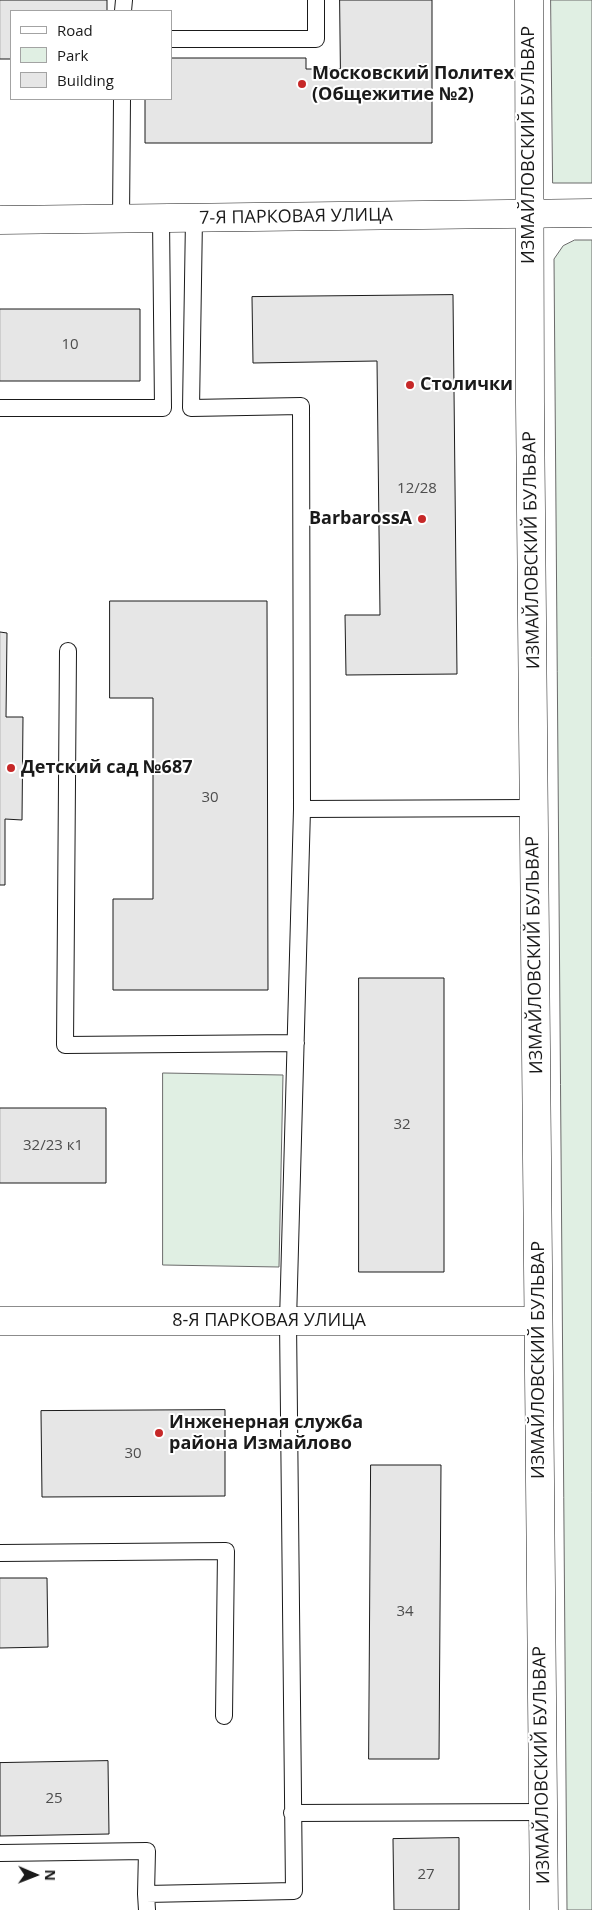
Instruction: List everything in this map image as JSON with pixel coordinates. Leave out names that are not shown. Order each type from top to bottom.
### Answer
[{"type":"street","name":"ИЗМАЙЛОВСКИЙ БУЛЬВАР","points":[[529,0],[529,214],[544,1910]]},
{"type":"street","name":"7-Я ПАРКОВАЯ УЛИЦА","points":[[0,220],[592,212]]},
{"type":"street","name":"8-Я ПАРКОВАЯ УЛИЦА","points":[[0,1321],[538,1321]]},
{"type":"lane","points":[[172,39],[316,39],[316,0]]},
{"type":"lane","points":[[121,219],[122,100]]},
{"type":"lane","points":[[0,408],[163,408],[160,218]]},
{"type":"lane","points":[[0,1853],[147,1851],[146,1902],[294,1892],[288,1321],[302,808],[301,406],[190,408],[194,218]]},
{"type":"lane","points":[[68,651],[65,1045],[296,1043]]},
{"type":"lane","points":[[302,808],[534,808]]},
{"type":"lane","points":[[0,1553],[226,1551],[224,1716]]},
{"type":"lane","points":[[292,1813],[542,1812]]},
{"type":"green space","points":[[551,0],[592,0],[592,183],[553,183]]},
{"type":"green space","points":[[575,240],[592,240],[592,1910],[567,1910],[554,259],[563,246]]},
{"type":"green space","points":[[163,1073],[283,1075],[279,1267],[163,1265]]},
{"type":"building","points":[[0,0],[107,0],[107,10],[10,10],[10,59],[0,59]]},
{"type":"building","name":"Московский Политех (Общежитие №2)","points":[[340,0],[432,0],[432,143],[145,143],[145,100],[172,100],[172,58],[306,58],[306,69],[340,69]]},
{"type":"building","points":[[453,295],[457,674],[346,675],[345,615],[380,615],[377,361],[253,363],[252,297]]},
{"type":"building","points":[[0,309],[140,309],[140,381],[0,381]]},
{"type":"building","points":[[110,601],[267,601],[268,990],[113,990],[113,899],[153,899],[153,698],[110,698]]},
{"type":"building","name":"Детский сад №687","points":[[0,632],[7,633],[6,717],[23,717],[22,820],[5,819],[5,885],[0,885]]},
{"type":"building","points":[[359,978],[444,978],[444,1272],[359,1272]]},
{"type":"building","points":[[0,1108],[106,1108],[106,1183],[0,1183]]},
{"type":"building","points":[[225,1410],[225,1496],[42,1497],[41,1411]]},
{"type":"building","points":[[371,1465],[441,1465],[439,1759],[369,1759]]},
{"type":"building","points":[[0,1578],[47,1578],[48,1647],[0,1648]]},
{"type":"building","points":[[108,1761],[109,1834],[0,1836],[0,1763]]},
{"type":"building","points":[[459,1838],[459,1910],[394,1910],[393,1839]]},
{"type":"place","name":"Московский Политех (Общежитие №2)","points":[[302,84]]},
{"type":"place","name":"Столички","points":[[410,385]]},
{"type":"place","name":"BarbarossA","points":[[422,519]]},
{"type":"place","name":"Детский сад №687","points":[[11,768]]},
{"type":"place","name":"Инженерная служба района Измайлово","points":[[159,1433]]}]
